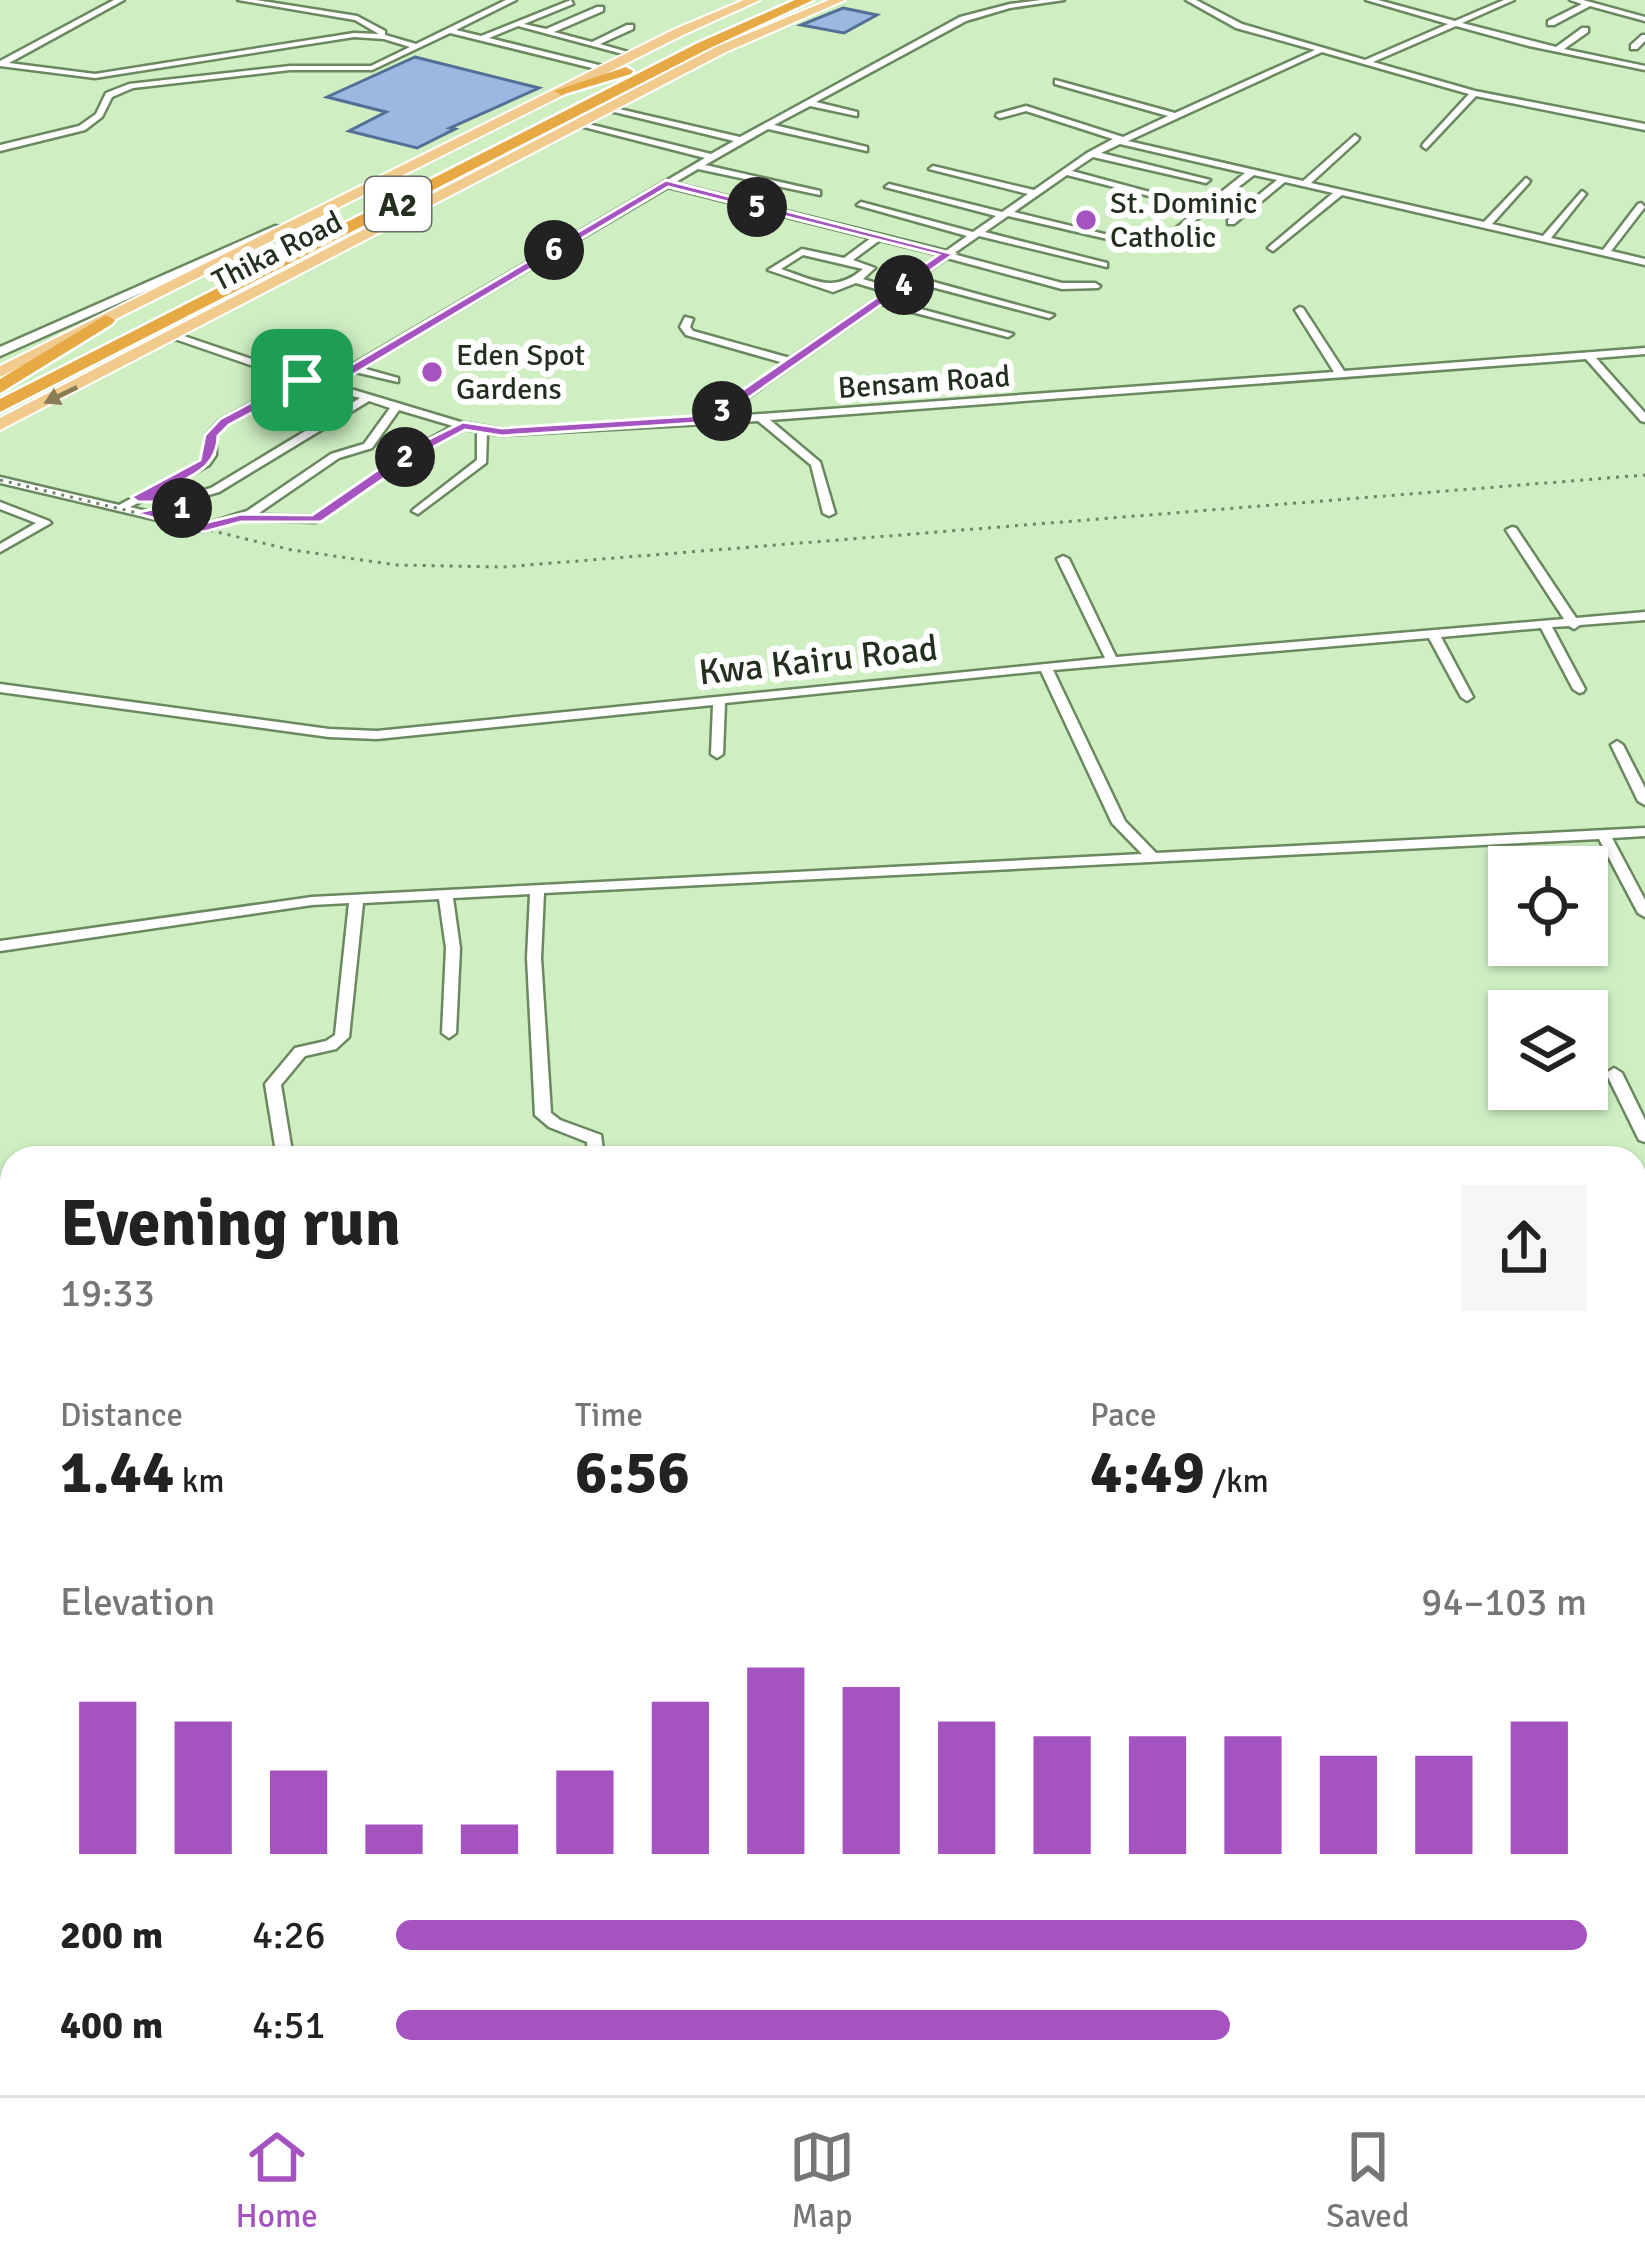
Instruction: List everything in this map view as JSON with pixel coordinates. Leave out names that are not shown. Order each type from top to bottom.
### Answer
[{"type":"highway","name":"Thika Road","points":[[0,388],[632,62],[794,1]]},
{"type":"highway","name":"Thika Road","points":[[0,406],[794,1]]},
{"type":"highway","points":[[561,91],[632,62]]},
{"type":"highway","points":[[644,90],[655,70]]},
{"type":"highway","points":[[0,388],[106,320]]},
{"type":"main road","name":"Thika Road","points":[[0,372],[604,69],[632,62],[754,0]]},
{"type":"main road","name":"Thika Road","points":[[0,425],[751,35],[839,0]]},
{"type":"street","points":[[120,0],[0,64],[95,76],[369,36],[419,47]]},
{"type":"street","points":[[242,0],[357,18],[385,37]]},
{"type":"street","points":[[109,94],[132,86],[290,68],[372,68],[512,0]]},
{"type":"street","points":[[326,385],[741,140],[963,19],[1010,6],[1060,0]]},
{"type":"street","points":[[1190,0],[1222,20],[1474,93],[1645,127]]},
{"type":"street","points":[[1370,0],[1557,50],[1645,68]]},
{"type":"street","points":[[1366,62],[1510,0]]},
{"type":"street","points":[[1574,0],[1645,19]]},
{"type":"street","points":[[481,39],[570,2]]},
{"type":"street","points":[[1550,22],[1587,4]]},
{"type":"street","points":[[548,32],[600,8]]},
{"type":"street","points":[[315,14],[369,36]]},
{"type":"street","points":[[517,24],[593,44],[632,62]]},
{"type":"street","points":[[593,44],[630,27]]},
{"type":"street","points":[[1557,50],[1586,30]]},
{"type":"street","points":[[450,32],[604,69]]},
{"type":"street","points":[[1634,47],[1645,37]]},
{"type":"street","points":[[710,419],[1092,154],[1322,50]]},
{"type":"street","points":[[0,148],[82,128],[99,116],[109,94],[107,84],[95,76]]},
{"type":"street","points":[[1058,82],[1173,115]]},
{"type":"street","points":[[1426,146],[1474,93]]},
{"type":"street","points":[[808,103],[854,114]]},
{"type":"street","points":[[609,108],[741,140]]},
{"type":"street","points":[[1000,116],[1026,108],[1118,140],[1645,262]]},
{"type":"street","points":[[579,123],[712,157]]},
{"type":"street","points":[[767,126],[864,149]]},
{"type":"street","points":[[1304,185],[1355,138]]},
{"type":"street","points":[[1092,154],[1206,180]]},
{"type":"street","points":[[697,166],[818,193]]},
{"type":"street","points":[[933,169],[1036,193]]},
{"type":"street","points":[[1064,172],[1153,194]]},
{"type":"street","points":[[1169,238],[1251,173]]},
{"type":"street","points":[[1232,221],[1283,180]]},
{"type":"street","points":[[1485,227],[1526,182]]},
{"type":"street","points":[[666,184],[1062,286],[1095,286]]},
{"type":"street","points":[[889,187],[1126,242]]},
{"type":"street","points":[[1273,248],[1339,193]]},
{"type":"street","points":[[1544,240],[1582,194]]},
{"type":"street","points":[[861,205],[1104,265]]},
{"type":"street","points":[[1604,254],[1642,206]]},
{"type":"street","points":[[0,352],[315,217]]},
{"type":"street","points":[[846,261],[878,237]]},
{"type":"street","points":[[802,252],[870,268],[856,280],[833,289],[773,270],[802,252]]},
{"type":"street","points":[[912,279],[1049,315]]},
{"type":"street","points":[[856,280],[894,291]]},
{"type":"street","points":[[880,301],[1008,334]]},
{"type":"street","points":[[1300,310],[1341,374]]},
{"type":"street","points":[[688,319],[685,331],[689,333],[792,362]]},
{"type":"street","name":"Bensam Road","points":[[172,335],[302,380],[482,430],[760,417],[1645,351]]},
{"type":"street","points":[[1588,355],[1645,419]]},
{"type":"street","points":[[351,368],[394,380]]},
{"type":"street","points":[[122,508],[205,463],[211,455],[212,435],[224,422],[302,380]]},
{"type":"street","points":[[138,497],[190,496],[215,490],[366,398]]},
{"type":"street","points":[[241,518],[334,457],[368,446],[396,407]]},
{"type":"street","points":[[760,417],[816,464],[829,513]]},
{"type":"street","points":[[0,480],[204,528],[241,518],[316,519],[410,454],[463,426]]},
{"type":"street","points":[[418,511],[482,461],[482,430]]},
{"type":"street","points":[[142,513],[184,507],[190,496]]},
{"type":"street","points":[[0,506],[45,523],[0,549]]},
{"type":"street","points":[[1512,530],[1574,625]]},
{"type":"street","points":[[1064,559],[1112,661]]},
{"type":"street","name":"Kwa Kairu Road","points":[[0,688],[329,734],[377,735],[1045,667],[1645,616]]},
{"type":"street","points":[[1546,627],[1579,689]]},
{"type":"street","points":[[1435,637],[1467,698]]},
{"type":"street","points":[[1045,667],[1119,823],[1150,854]]},
{"type":"street","points":[[717,754],[719,699]]},
{"type":"street","points":[[1617,745],[1645,801]]},
{"type":"street","points":[[0,946],[274,904],[357,898],[1645,832]]},
{"type":"street","points":[[1603,834],[1645,913]]},
{"type":"street","points":[[537,890],[534,958],[543,1115],[551,1124],[586,1132],[595,1146]]},
{"type":"street","points":[[446,896],[453,948],[449,1033]]},
{"type":"street","points":[[283,1146],[273,1084],[300,1052],[332,1045],[342,1037],[357,898]]},
{"type":"street","points":[[1614,1073],[1645,1136]]},
{"type":"building","points":[[843,8],[877,15],[844,33],[801,25]]},
{"type":"building","points":[[415,57],[539,88],[417,148],[349,131],[386,112],[327,97]]},
{"type":"railway","points":[[0,480],[292,550],[397,565],[503,567],[1645,475]]},
{"type":"place","name":"St. Dominic Catholic","points":[[1086,220]]},
{"type":"place","name":"Eden Spot Gardens","points":[[432,372]]},
{"type":"route","points":[[666,184],[948,254],[710,419],[502,432],[463,426],[410,454],[316,519],[241,518],[204,528],[142,513],[188,506],[190,496],[138,497],[205,463],[216,428],[302,380],[326,385],[666,184]]}]
